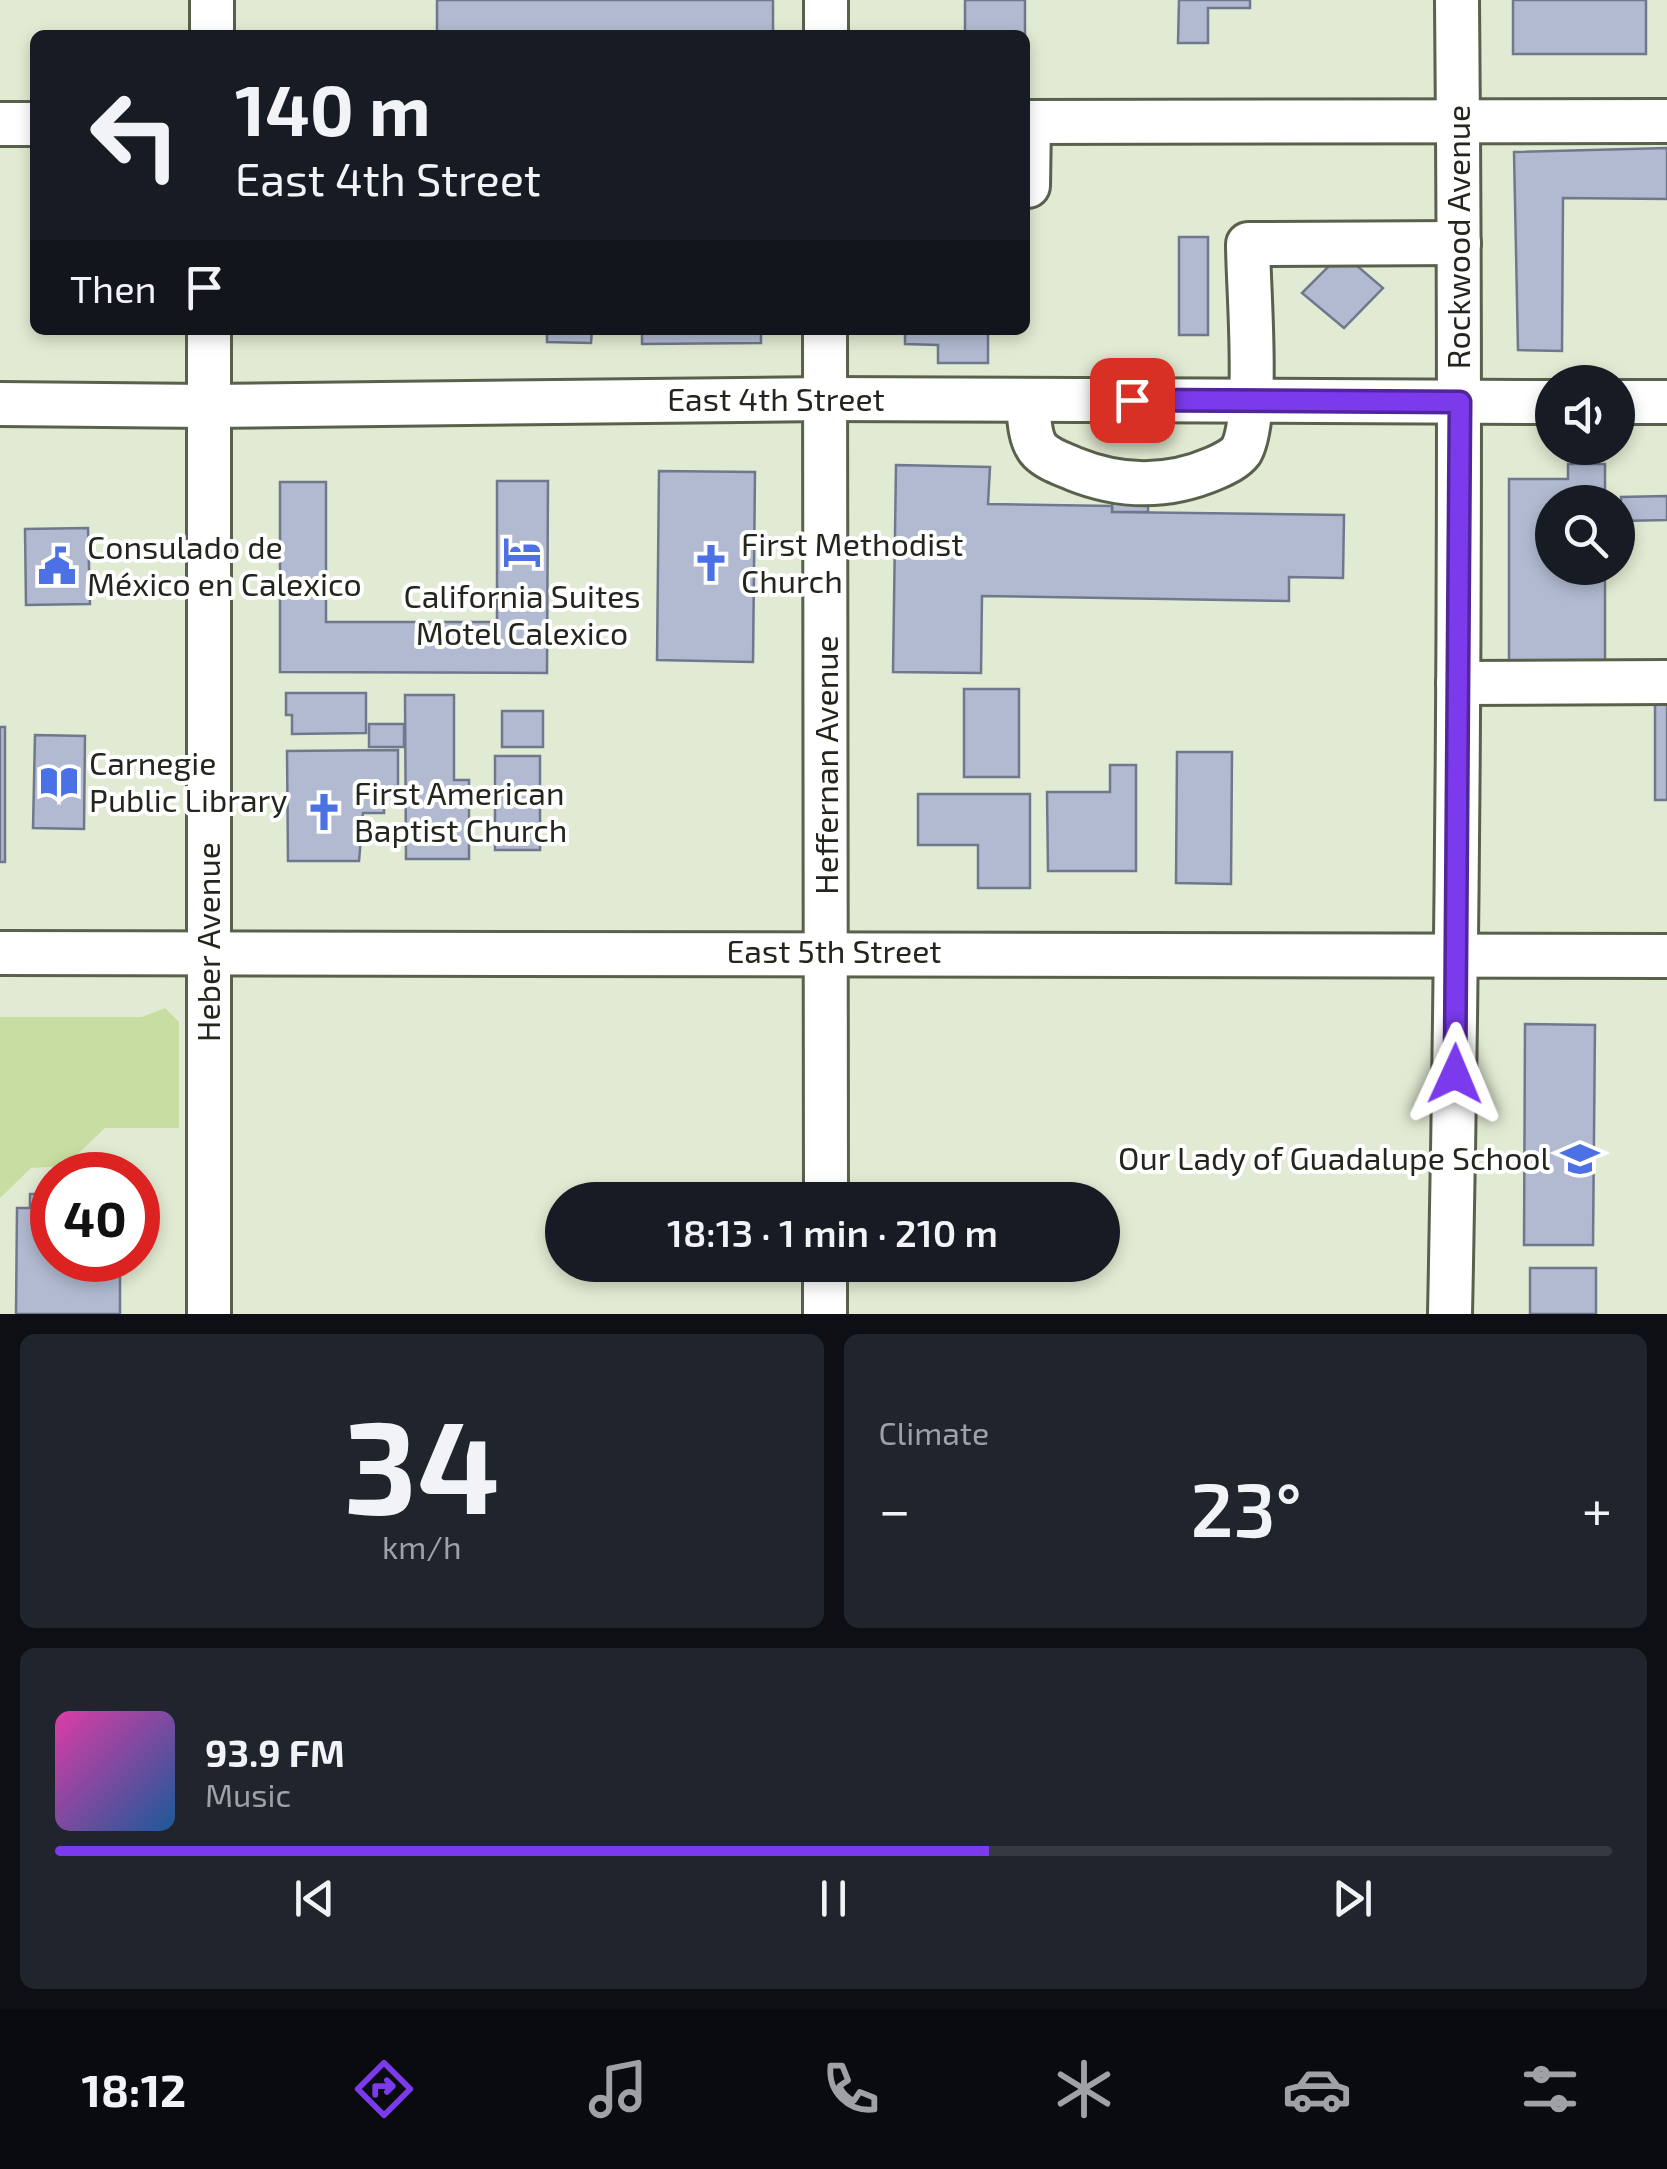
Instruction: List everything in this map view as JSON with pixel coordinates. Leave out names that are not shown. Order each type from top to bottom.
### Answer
[{"type":"street","points":[[212,0],[212,30]]},
{"type":"street","points":[[826,0],[826,30]]},
{"type":"street","name":"Rockwood Avenue","points":[[1450,1314],[1457,954],[1460,402],[1457,0]]},
{"type":"street","points":[[1030,122],[1667,121]]},
{"type":"street","points":[[0,124],[30,124]]},
{"type":"street","points":[[1028,400],[1030,428],[1038,450],[1092,477],[1156,484],[1186,479],[1240,453],[1246,437],[1250,401],[1248,244],[1459,242]]},
{"type":"street","name":"Heber Avenue","points":[[209,335],[209,1314]]},
{"type":"street","name":"Heffernan Avenue","points":[[825,335],[826,1182]]},
{"type":"street","name":"East 4th Street","points":[[0,404],[208,406],[825,399],[1535,402]]},
{"type":"street","points":[[1635,402],[1667,402]]},
{"type":"street","points":[[1458,683],[1667,682]]},
{"type":"street","name":"East 5th Street","points":[[0,953],[1667,956]]},
{"type":"street","points":[[825,1282],[825,1314]]},
{"type":"green space","points":[[165,1008],[179,1022],[179,1128],[105,1128],[80,1152],[30,1152],[30,1169],[0,1198],[0,1017],[142,1017]]},
{"type":"building","points":[[437,0],[773,0],[773,30],[437,30]]},
{"type":"building","points":[[965,0],[1025,0],[1025,30],[965,30]]},
{"type":"building","points":[[1179,0],[1250,0],[1250,8],[1208,8],[1208,43],[1178,43]]},
{"type":"building","points":[[1513,0],[1646,0],[1646,54],[1513,54]]},
{"type":"building","points":[[1667,148],[1667,199],[1563,198],[1562,351],[1518,350],[1514,152]]},
{"type":"building","points":[[1179,237],[1208,237],[1208,335],[1179,335]]},
{"type":"building","points":[[1342,253],[1383,288],[1344,328],[1302,293]]},
{"type":"building","points":[[547,335],[592,335],[591,343],[547,342]]},
{"type":"building","points":[[642,335],[761,335],[761,343],[642,344]]},
{"type":"building","points":[[905,335],[988,335],[988,363],[938,363],[938,345],[905,344]]},
{"type":"building","points":[[1112,463],[1149,463],[1148,512],[1112,512]]},
{"type":"building","points":[[896,465],[990,467],[988,504],[1112,506],[1112,512],[1344,515],[1343,578],[1289,577],[1289,601],[982,596],[981,673],[893,672]]},
{"type":"building","points":[[1568,465],[1605,465],[1605,485],[1535,485],[1535,585],[1605,585],[1605,667],[1509,667],[1509,479],[1568,479]]},
{"type":"building","points":[[659,471],[755,472],[753,662],[657,660]]},
{"type":"building","name":"California Suites Motel Calexico","points":[[497,481],[548,481],[547,673],[280,672],[280,482],[326,482],[326,622],[497,622]]},
{"type":"building","points":[[1667,496],[1667,520],[1635,521],[1635,497]]},
{"type":"building","name":"Consulado de México en Calexico","points":[[88,528],[90,604],[26,605],[25,529]]},
{"type":"building","points":[[964,689],[1019,689],[1019,777],[964,777]]},
{"type":"building","points":[[286,693],[366,693],[366,733],[292,734],[292,715],[286,715]]},
{"type":"building","points":[[405,695],[454,695],[454,780],[469,780],[469,859],[406,859]]},
{"type":"building","points":[[1655,697],[1667,697],[1667,800],[1655,800]]},
{"type":"building","points":[[502,711],[543,711],[543,747],[502,747]]},
{"type":"building","points":[[369,724],[404,724],[404,747],[369,747]]},
{"type":"building","points":[[0,727],[5,727],[5,862],[0,862]]},
{"type":"building","name":"Carnegie Public Library","points":[[35,735],[85,736],[84,829],[33,828]]},
{"type":"building","points":[[398,750],[398,792],[384,792],[384,813],[363,813],[359,861],[288,861],[287,751]]},
{"type":"building","points":[[1177,752],[1232,752],[1231,884],[1176,883]]},
{"type":"building","points":[[495,756],[540,756],[540,850],[495,850]]},
{"type":"building","points":[[1110,765],[1136,765],[1136,871],[1048,871],[1047,792],[1110,792]]},
{"type":"building","points":[[918,794],[1030,794],[1030,888],[978,888],[978,845],[918,845]]},
{"type":"building","points":[[1525,1024],[1595,1025],[1593,1245],[1524,1245]]},
{"type":"building","points":[[17,1208],[30,1208],[30,1282],[120,1282],[120,1314],[16,1314]]},
{"type":"building","points":[[1530,1268],[1596,1268],[1596,1314],[1530,1314]]},
{"type":"place","name":"California Suites Motel Calexico","points":[[522,552]]},
{"type":"place","name":"First Methodist Church","points":[[711,563]]},
{"type":"place","name":"Consulado de México en Calexico","points":[[57,566]]},
{"type":"place","name":"Carnegie Public Library","points":[[59,782]]},
{"type":"place","name":"First American Baptist Church","points":[[324,812]]},
{"type":"place","name":"Our Lady of Guadalupe School","points":[[1580,1159]]},
{"type":"route","points":[[1132,400],[1460,402],[1455,1074]]}]
